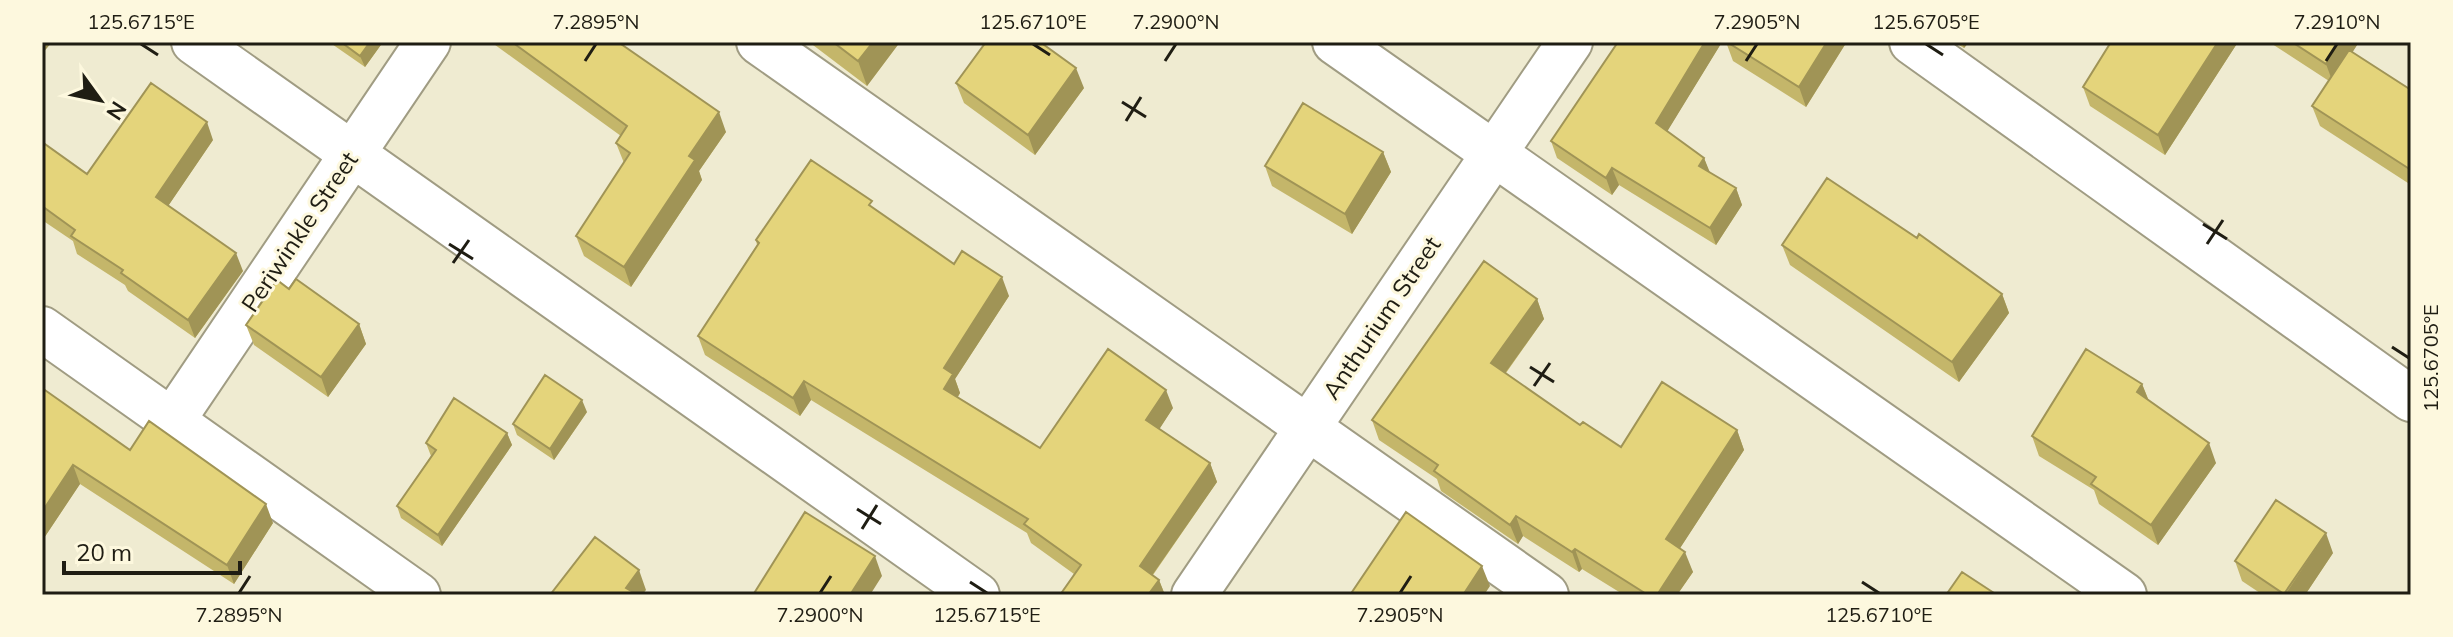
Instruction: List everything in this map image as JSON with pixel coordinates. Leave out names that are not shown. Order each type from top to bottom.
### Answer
[{"type":"street","points":[[194,42],[977,595]]},
{"type":"street","name":"Periwinkle Street","points":[[172,421],[428,42]]},
{"type":"street","points":[[759,42],[1546,595]]},
{"type":"street","points":[[1335,42],[2124,595]]},
{"type":"street","name":"Anthurium Street","points":[[1194,595],[1570,42]]},
{"type":"street","points":[[1912,42],[2411,399]]},
{"type":"street","points":[[42,329],[418,595]]},
{"type":"building","points":[[341,42],[370,42],[360,56]]},
{"type":"building","points":[[512,42],[618,42],[719,112],[689,156],[695,160],[624,267],[576,236],[630,153],[616,143],[627,126]]},
{"type":"building","points":[[833,42],[873,42],[858,61]]},
{"type":"building","points":[[986,42],[1040,42],[1076,68],[1028,135],[956,83]]},
{"type":"building","points":[[1618,42],[1705,42],[1656,123],[1704,158],[1699,166],[1736,188],[1710,228],[1612,168],[1606,178],[1551,141]]},
{"type":"building","points":[[1727,42],[1827,42],[1799,87]]},
{"type":"building","points":[[2111,42],[2218,42],[2158,135],[2083,87]]},
{"type":"building","points":[[2292,42],[2339,42],[2326,64]]},
{"type":"building","points":[[2349,50],[2411,90],[2411,170],[2312,106]]},
{"type":"building","points":[[151,83],[207,122],[156,197],[236,253],[188,320],[121,273],[123,270],[71,236],[75,230],[42,206],[42,142],[87,174]]},
{"type":"building","points":[[1303,103],[1383,152],[1345,214],[1265,166]]},
{"type":"building","points":[[811,160],[872,201],[869,205],[954,264],[962,251],[1002,277],[944,368],[953,374],[944,389],[1040,448],[1108,349],[1166,390],[1146,420],[1210,463],[1140,566],[1159,580],[1148,595],[1060,595],[1081,565],[1024,524],[1028,519],[804,381],[793,398],[698,336],[759,243],[756,240]]},
{"type":"building","points":[[1827,178],[1917,238],[1919,234],[2002,294],[1952,362],[1782,245]]},
{"type":"building","points":[[1484,261],[1537,299],[1491,363],[1580,425],[1583,422],[1621,447],[1662,382],[1737,430],[1666,539],[1685,552],[1657,595],[1648,595],[1516,516],[1510,525],[1434,471],[1438,465],[1372,420]]},
{"type":"building","points":[[296,279],[359,324],[321,377],[246,325],[277,280],[289,289]]},
{"type":"building","points":[[2086,349],[2142,384],[2137,392],[2209,443],[2151,525],[2091,484],[2096,477],[2032,436]]},
{"type":"building","points":[[545,375],[582,400],[550,449],[513,424]]},
{"type":"building","points":[[42,388],[130,450],[149,421],[266,504],[227,565],[73,465],[42,512]]},
{"type":"building","points":[[454,398],[507,433],[438,535],[397,506],[436,450],[426,443]]},
{"type":"building","points":[[2276,500],[2326,533],[2284,594],[2235,561]]},
{"type":"building","points":[[805,512],[875,556],[850,595],[753,595]]},
{"type":"building","points":[[1406,512],[1482,566],[1463,595],[1350,595]]},
{"type":"building","points":[[595,537],[639,570],[626,588],[638,595],[550,595]]},
{"type":"building","points":[[1962,572],[1997,595],[1946,595]]}]
